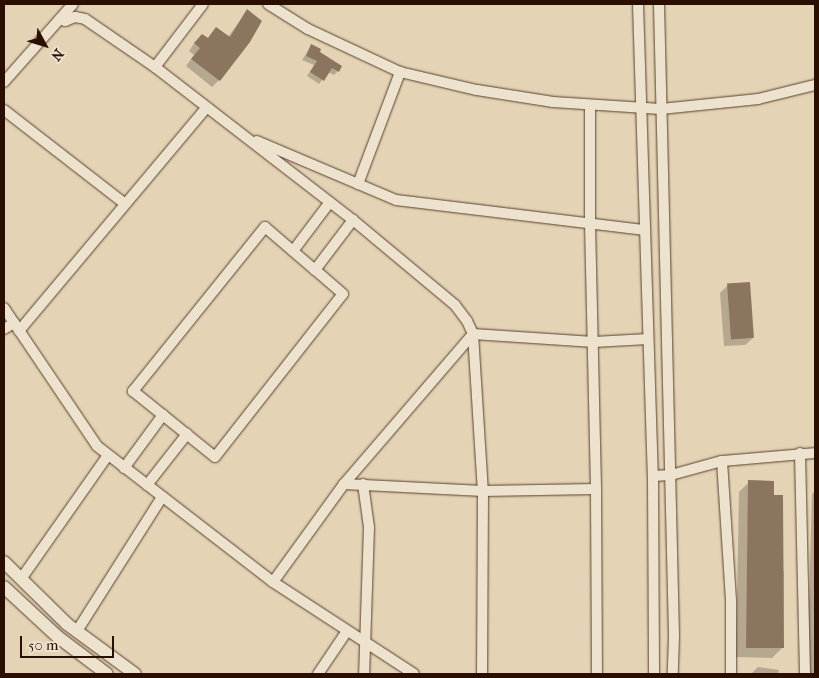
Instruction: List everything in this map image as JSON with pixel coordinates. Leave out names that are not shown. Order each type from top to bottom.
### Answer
[{"type":"street","points":[[4,82],[72,4]]},
{"type":"street","points":[[155,67],[203,4]]},
{"type":"street","points":[[268,4],[308,29],[400,72],[477,90],[553,102],[661,108],[758,99],[815,85]]},
{"type":"street","points":[[638,4],[653,476],[654,674]]},
{"type":"street","points":[[659,4],[671,475],[673,674]]},
{"type":"street","points":[[60,18],[65,21],[76,17],[84,18],[155,67],[353,220],[455,305],[467,321],[473,334],[483,491],[482,674]]},
{"type":"street","points":[[358,184],[400,72]]},
{"type":"street","points":[[590,105],[597,674]]},
{"type":"street","points":[[4,329],[16,327],[125,204],[207,107]]},
{"type":"street","points":[[4,110],[125,204]]},
{"type":"street","points":[[243,135],[396,200],[645,230]]},
{"type":"street","points":[[293,251],[330,202]]},
{"type":"street","points":[[314,270],[353,220]]},
{"type":"street","points":[[265,227],[293,251],[343,294],[215,457],[133,391],[265,227]]},
{"type":"street","points":[[4,308],[97,446],[273,582],[414,674]]},
{"type":"street","points":[[473,334],[594,342],[648,339]]},
{"type":"street","points":[[273,582],[344,484],[473,334]]},
{"type":"street","points":[[124,468],[163,415]]},
{"type":"street","points":[[147,485],[186,434]]},
{"type":"street","points":[[800,452],[805,674]]},
{"type":"street","points":[[653,476],[671,475],[722,461],[815,452]]},
{"type":"street","points":[[22,579],[108,455]]},
{"type":"street","points":[[722,461],[731,602],[731,674]]},
{"type":"street","points":[[344,484],[483,491],[596,489]]},
{"type":"street","points":[[363,484],[369,527],[364,674]]},
{"type":"street","points":[[77,631],[162,497]]},
{"type":"street","points":[[4,562],[77,631],[135,674]]},
{"type":"street","points":[[4,587],[58,637],[107,674]]},
{"type":"street","points":[[318,674],[347,631]]},
{"type":"building","points":[[247,9],[262,21],[250,42],[220,81],[191,59],[200,48],[194,43],[202,34],[208,38],[216,27],[230,37]]},
{"type":"building","points":[[311,44],[321,49],[320,52],[342,66],[339,72],[332,68],[324,81],[310,72],[317,61],[306,56]]},
{"type":"building","points":[[750,282],[754,338],[731,339],[727,284]]},
{"type":"building","points":[[748,480],[774,481],[774,495],[783,495],[784,648],[746,648]]}]
